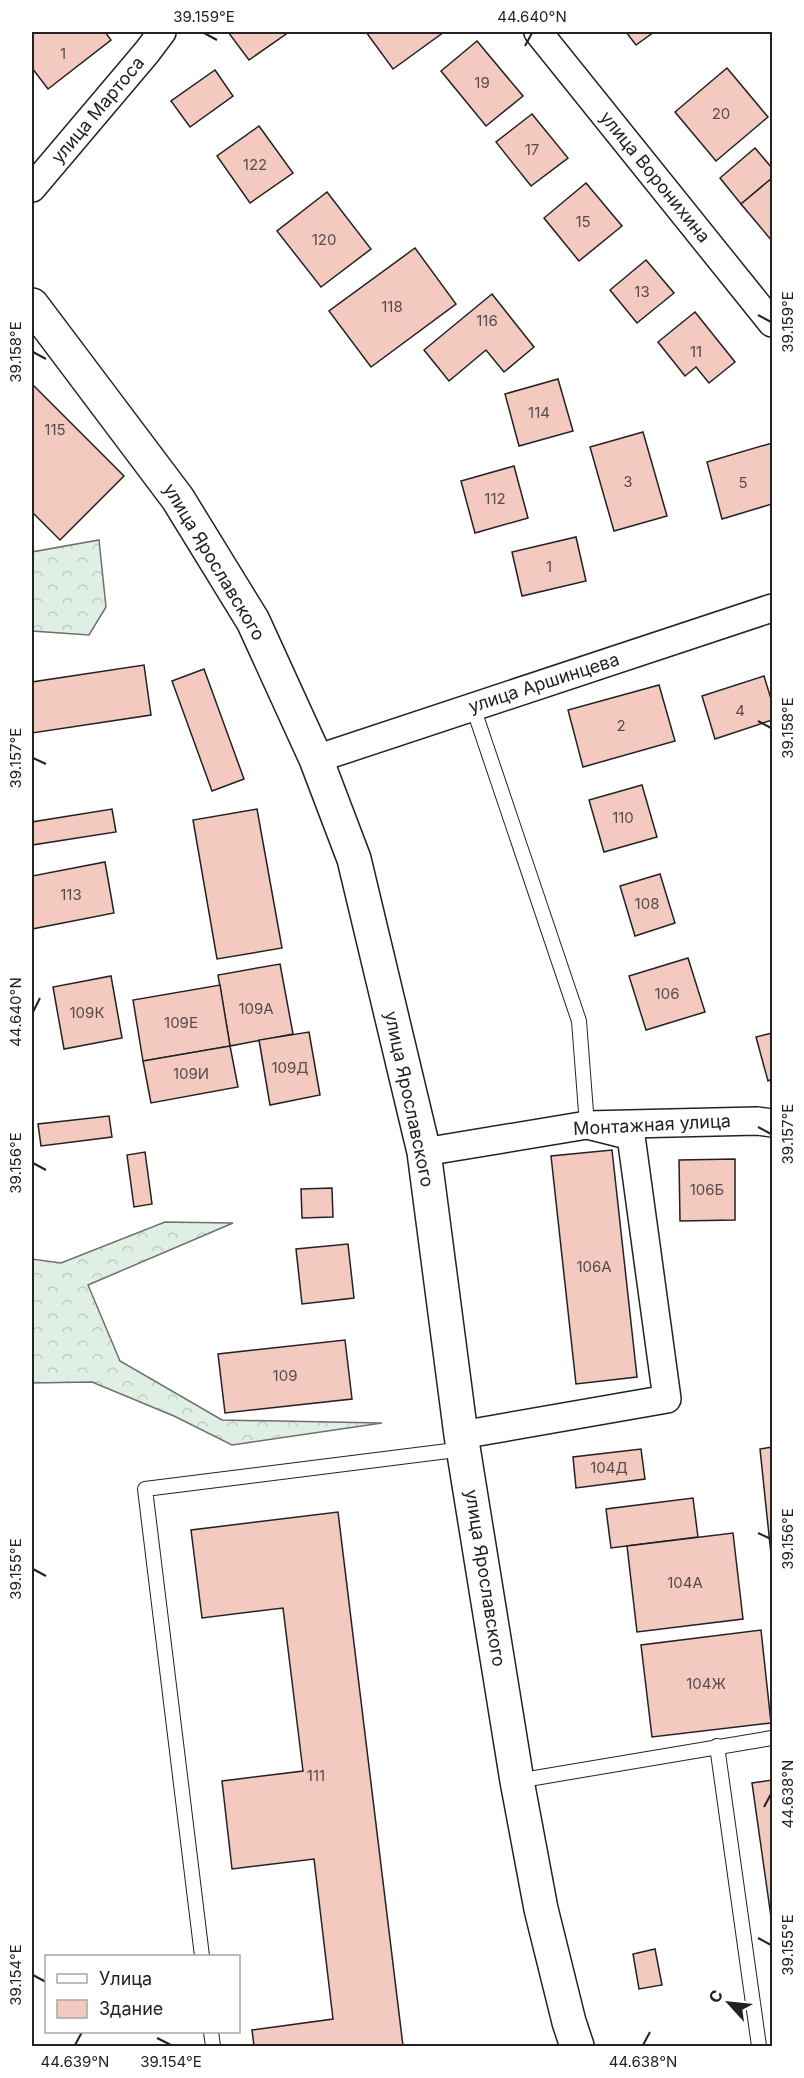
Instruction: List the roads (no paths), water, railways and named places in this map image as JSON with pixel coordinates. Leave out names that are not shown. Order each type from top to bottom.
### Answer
[{"type":"street","name":"улица Мартоса","points":[[32,188],[162,32]]},
{"type":"street","name":"улица Воронихина","points":[[538,32],[772,323]]},
{"type":"street","name":"улица Ярославского","points":[[32,304],[178,499],[253,621],[316,759],[354,859],[424,1152],[463,1442],[517,1781],[541,1909],[577,2046]]},
{"type":"street","name":"улица Аршинцева","points":[[316,759],[772,608]]},
{"type":"street","name":"Монтажная улица","points":[[424,1152],[587,1125],[757,1121],[772,1123]]},
{"type":"street","points":[[463,1442],[667,1399],[632,1136],[587,1125]]},
{"type":"lane","points":[[474,707],[579,1021],[587,1125]]},
{"type":"lane","points":[[202,1955],[145,1489],[463,1442]]},
{"type":"lane","points":[[517,1781],[772,1738]]},
{"type":"lane","points":[[717,1746],[759,2046]]}]
